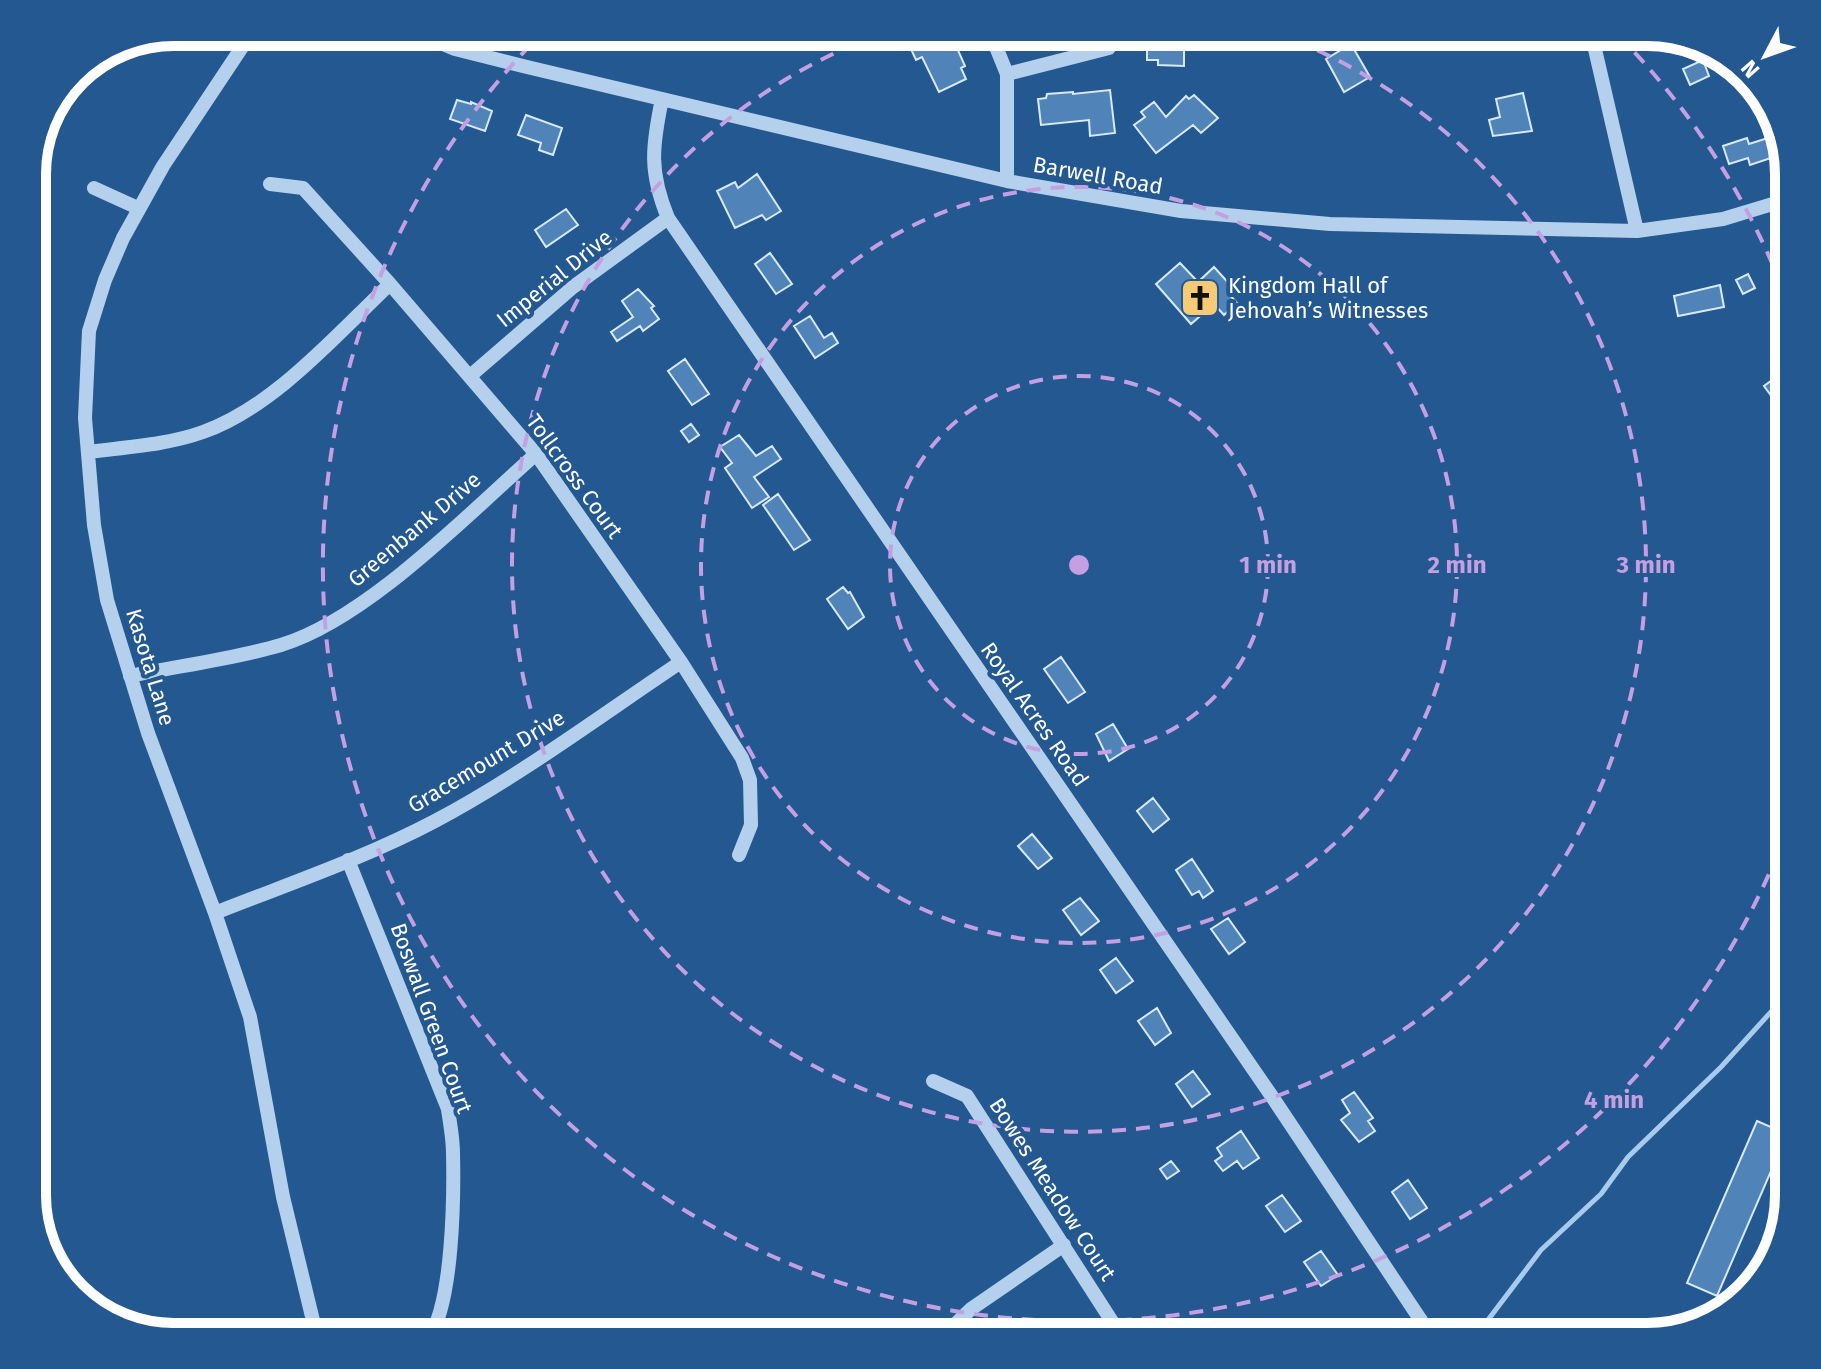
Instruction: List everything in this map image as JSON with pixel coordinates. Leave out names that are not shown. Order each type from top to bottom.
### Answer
[{"type":"street","name":"Kasota Lane","points":[[243,46],[138,208],[105,280],[89,331],[85,418],[94,525],[107,600],[148,733],[250,1017],[283,1197],[314,1323]]},
{"type":"street","name":"Barwell Road","points":[[448,46],[1007,181],[1181,211],[1330,224],[1637,231],[1723,219],[1775,203]]},
{"type":"street","points":[[996,46],[1007,74],[1007,181]]},
{"type":"street","points":[[1594,46],[1637,231]]},
{"type":"street","points":[[1007,74],[1109,48]]},
{"type":"street","name":"Royal Acres Road","points":[[662,99],[653,162],[657,192],[668,218],[1255,1072],[1423,1323]]},
{"type":"street","name":"Tollcross Court","points":[[270,184],[303,188],[536,454],[681,662],[742,758],[750,780],[751,825],[739,855]]},
{"type":"street","points":[[94,188],[138,208]]},
{"type":"street","name":"Imperial Drive","points":[[470,376],[573,287],[668,218]]},
{"type":"street","points":[[88,452],[173,441],[205,432],[253,407],[303,367],[390,284]]},
{"type":"street","name":"Greenbank Drive","points":[[130,676],[282,644],[343,614],[409,566],[536,454]]},
{"type":"street","name":"Gracemount Drive","points":[[215,913],[434,822],[545,754],[681,662]]},
{"type":"street","name":"Boswall Green Court","points":[[348,860],[448,1109],[454,1149],[448,1261],[444,1295],[434,1323]]},
{"type":"street","name":"Bowes Meadow Court","points":[[933,1081],[967,1096],[1113,1323]]},
{"type":"street","points":[[956,1323],[971,1309],[1064,1245]]},
{"type":"street","points":[[1416,1323],[1421,1320]]},
{"type":"building","points":[[910,46],[956,46],[965,66],[961,68],[966,79],[939,92],[922,57],[916,60]]},
{"type":"building","points":[[1147,46],[1184,46],[1184,66],[1158,65],[1158,60],[1147,60]]},
{"type":"building","points":[[1352,46],[1370,77],[1344,92],[1326,59]]},
{"type":"building","points":[[1703,60],[1709,76],[1690,85],[1683,69]]},
{"type":"building","points":[[1110,90],[1115,133],[1090,136],[1089,120],[1041,125],[1038,99],[1046,98],[1047,94]]},
{"type":"building","points":[[1523,93],[1532,131],[1493,136],[1489,120],[1500,117],[1496,99]]},
{"type":"building","points":[[1194,95],[1218,118],[1201,133],[1193,125],[1156,153],[1134,125],[1145,117],[1141,112],[1154,102],[1166,117],[1186,96],[1189,99]]},
{"type":"building","points":[[457,100],[492,111],[485,131],[450,119]]},
{"type":"building","points":[[526,115],[562,128],[553,155],[539,150],[541,143],[518,135]]},
{"type":"building","points":[[1770,137],[1774,157],[1750,165],[1748,158],[1729,164],[1723,146],[1747,138],[1749,144]]},
{"type":"building","points":[[757,174],[781,211],[766,220],[762,215],[735,228],[717,191],[735,182],[738,188]]},
{"type":"building","points":[[566,209],[578,225],[546,247],[535,230]]},
{"type":"building","points":[[770,253],[792,284],[776,294],[755,264]]},
{"type":"building","name":"Kingdom Hall of Jehovah’s Witnesses","points":[[1180,263],[1198,282],[1214,267],[1233,288],[1228,293],[1237,303],[1224,315],[1214,304],[1191,324],[1156,284]]},
{"type":"building","points":[[1748,274],[1755,288],[1743,294],[1736,280]]},
{"type":"building","points":[[1720,285],[1724,307],[1678,316],[1674,296]]},
{"type":"building","points":[[638,289],[654,306],[651,308],[659,319],[643,331],[640,326],[617,341],[611,332],[633,317],[622,301]]},
{"type":"building","points":[[810,316],[824,338],[832,333],[838,343],[815,358],[794,326]]},
{"type":"building","points":[[685,359],[709,394],[692,405],[668,371]]},
{"type":"building","points":[[1775,378],[1775,401],[1764,386]]},
{"type":"building","points":[[691,424],[699,435],[689,442],[681,431]]},
{"type":"building","points":[[739,435],[756,456],[772,446],[781,459],[754,477],[769,497],[752,508],[725,468],[732,463],[720,447]]},
{"type":"building","points":[[778,494],[810,540],[794,550],[763,505]]},
{"type":"building","points":[[843,587],[850,592],[864,617],[848,629],[827,599]]},
{"type":"building","points":[[1061,657],[1085,692],[1068,703],[1044,669]]},
{"type":"building","points":[[1113,724],[1128,749],[1109,761],[1096,734]]},
{"type":"building","points":[[1153,798],[1169,819],[1153,832],[1137,811]]},
{"type":"building","points":[[1032,834],[1052,858],[1038,869],[1018,846]]},
{"type":"building","points":[[1192,859],[1213,891],[1203,898],[1199,891],[1192,895],[1176,870]]},
{"type":"building","points":[[1080,898],[1099,921],[1081,935],[1063,910]]},
{"type":"building","points":[[1228,918],[1245,942],[1229,954],[1211,929]]},
{"type":"building","points":[[1116,958],[1133,981],[1116,993],[1100,970]]},
{"type":"building","points":[[1157,1008],[1171,1033],[1155,1045],[1138,1021]]},
{"type":"building","points":[[1193,1071],[1210,1094],[1192,1107],[1176,1084]]},
{"type":"building","points":[[1354,1092],[1373,1118],[1368,1121],[1375,1131],[1359,1142],[1341,1120],[1350,1113],[1342,1100]]},
{"type":"building","points":[[1757,1121],[1775,1129],[1775,1162],[1717,1296],[1687,1283]]},
{"type":"building","points":[[1241,1131],[1259,1158],[1243,1169],[1237,1161],[1223,1171],[1215,1161],[1222,1156],[1217,1148]]},
{"type":"building","points":[[1171,1161],[1179,1171],[1167,1179],[1160,1169]]},
{"type":"building","points":[[1408,1180],[1427,1208],[1410,1219],[1392,1192]]},
{"type":"building","points":[[1282,1195],[1301,1221],[1285,1232],[1266,1206]]},
{"type":"building","points":[[1321,1251],[1338,1275],[1321,1286],[1304,1262]]},
{"type":"waterway","points":[[1486,1323],[1541,1250],[1601,1194],[1628,1157],[1721,1067],[1775,1007]]},
{"type":"place","name":"Kingdom Hall of Jehovah’s Witnesses","points":[[1200,298]]}]
